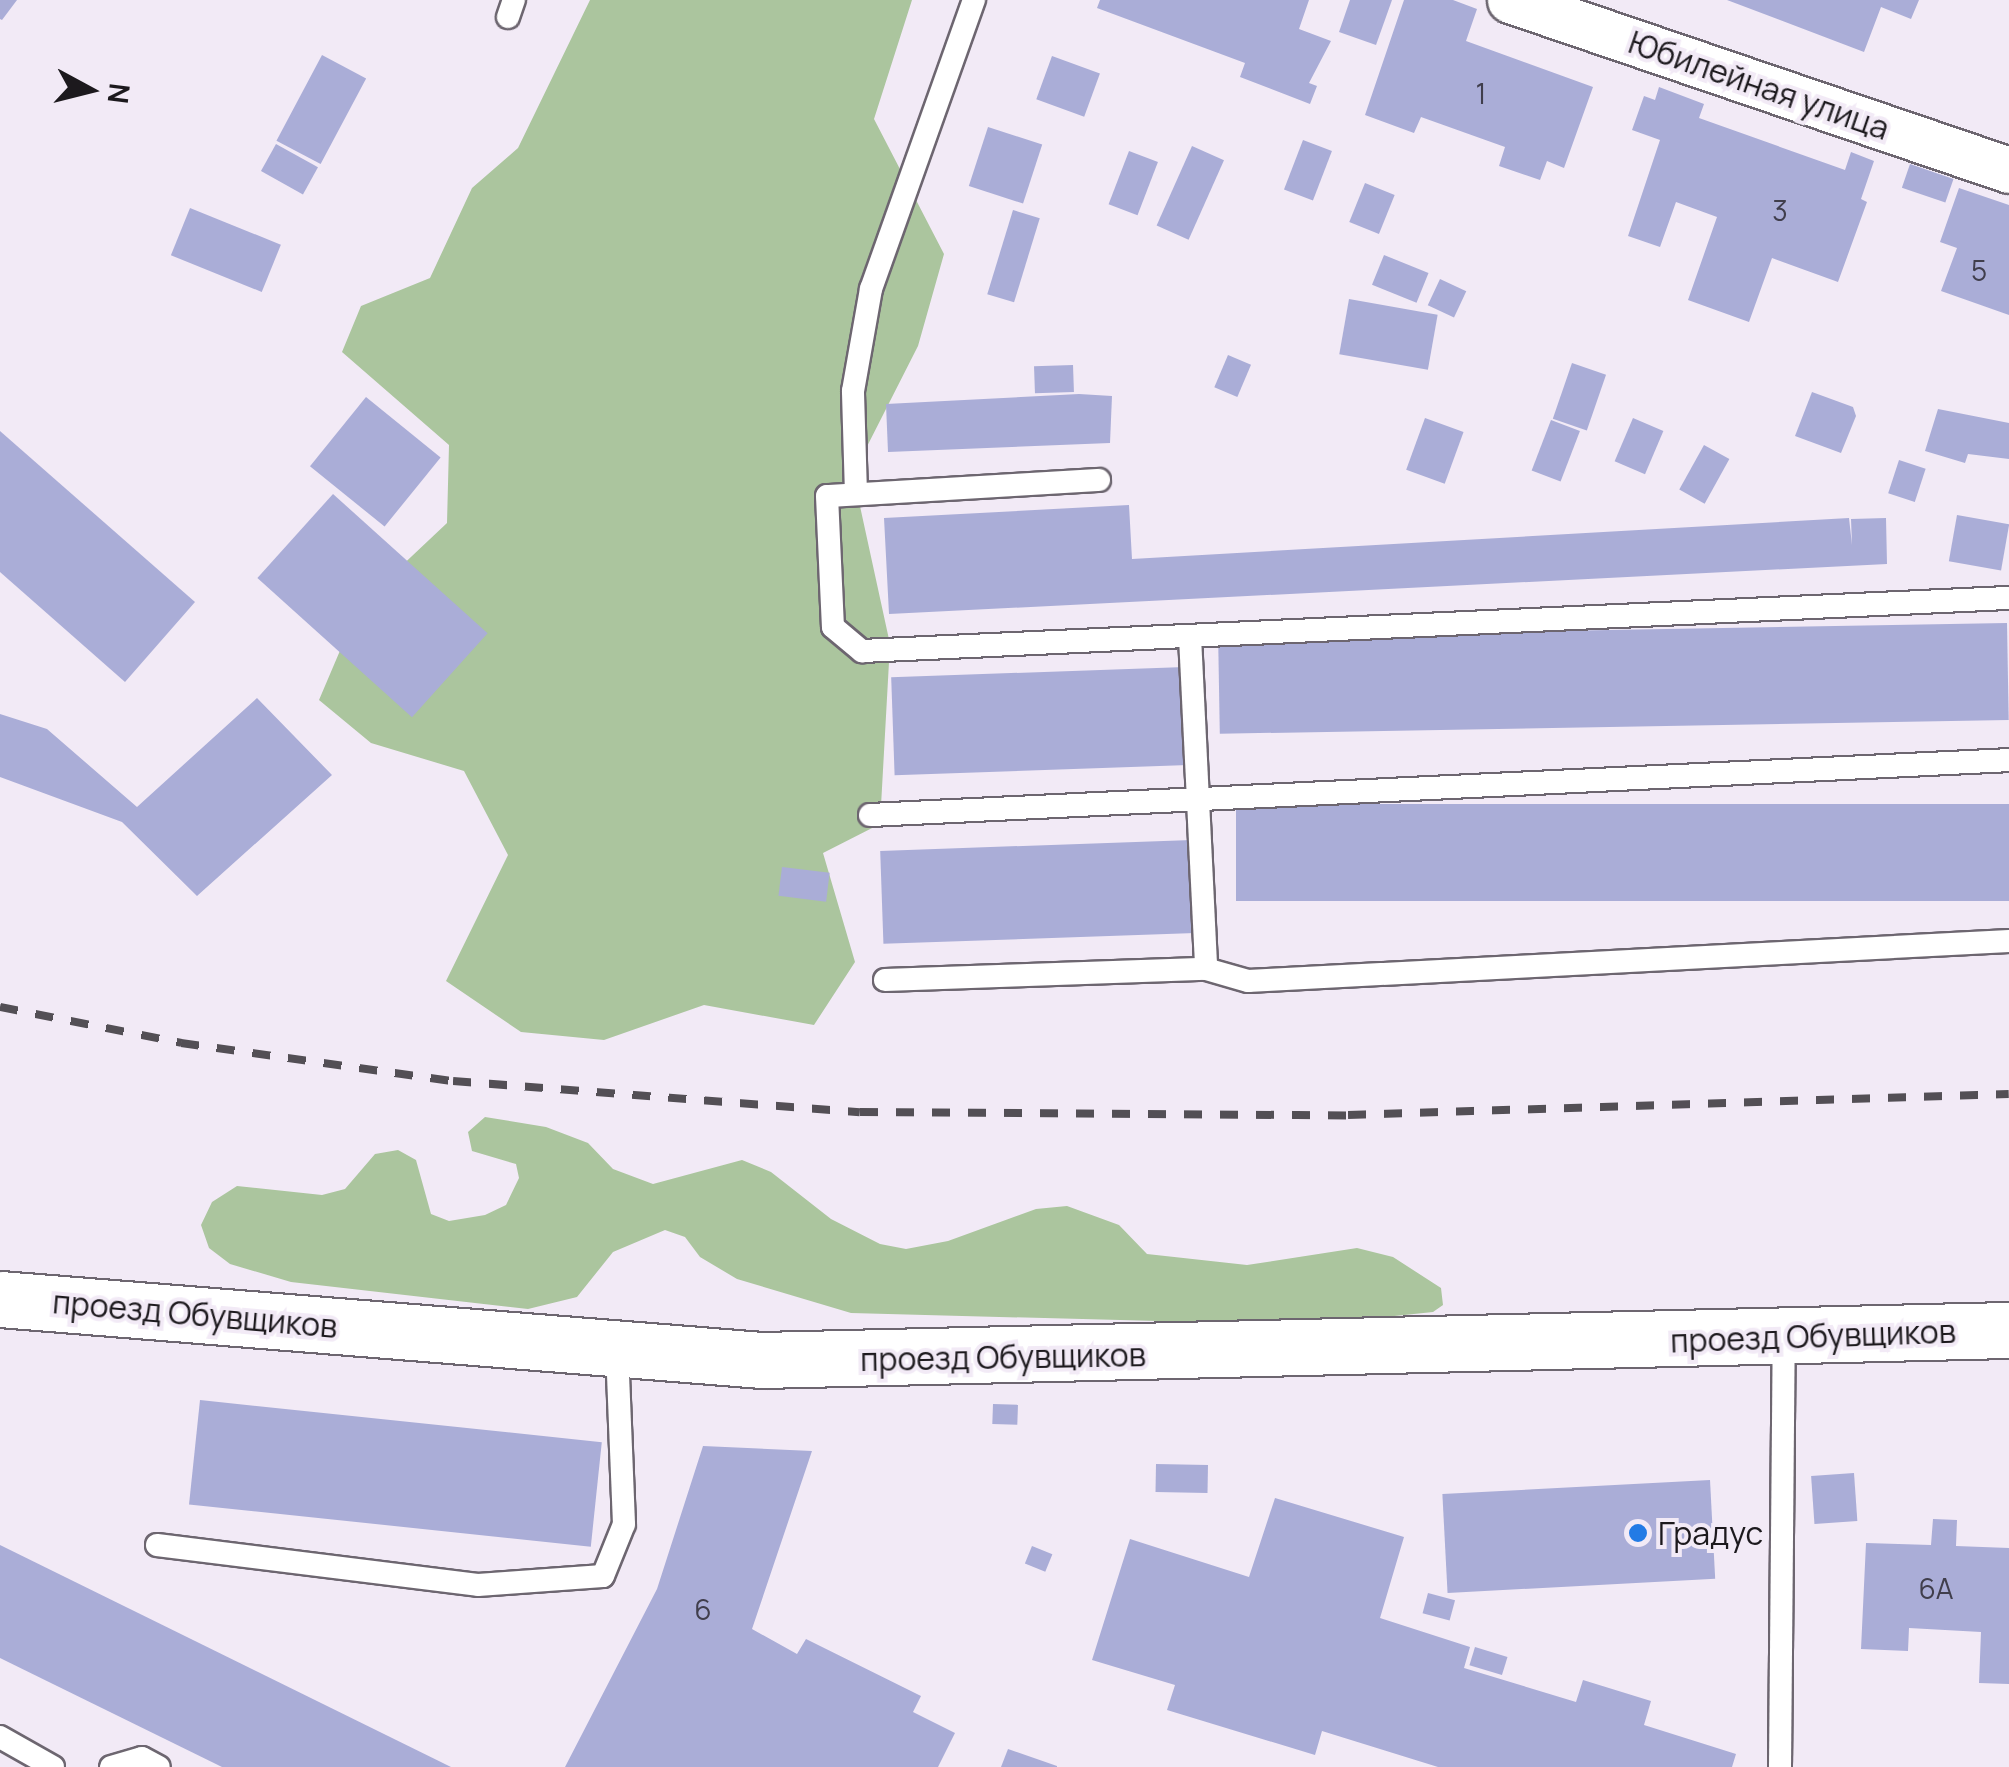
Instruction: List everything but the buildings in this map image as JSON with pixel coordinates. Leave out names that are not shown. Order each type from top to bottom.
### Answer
[{"type":"street","name":"Юбилейная улица","points":[[1510,0],[2009,170]]},
{"type":"street","name":"проезд Обувщиков","points":[[0,1299],[762,1360],[988,1359],[2009,1330]]},
{"type":"lane","points":[[856,494],[853,391],[871,289],[974,0]]},
{"type":"lane","points":[[1100,480],[827,496],[833,627],[862,651],[2009,598]]},
{"type":"lane","points":[[1190,636],[1206,969]]},
{"type":"lane","points":[[870,815],[2009,760]]},
{"type":"lane","points":[[885,980],[1206,969],[1248,982],[2009,941]]},
{"type":"lane","points":[[1780,1767],[1784,1337]]},
{"type":"lane","points":[[157,1545],[478,1585],[603,1576],[624,1524],[617,1350]]},
{"type":"lane","points":[[0,1737],[53,1767]]},
{"type":"lane","points":[[111,1767],[142,1758],[160,1767]]},
{"type":"green space","points":[[590,0],[912,0],[874,119],[944,254],[918,346],[853,474],[890,644],[880,824],[823,853],[855,962],[814,1025],[704,1005],[604,1040],[521,1032],[446,981],[508,855],[464,771],[371,743],[319,700],[359,606],[447,523],[449,445],[342,352],[361,306],[430,278],[472,188],[518,148]]},
{"type":"green space","points":[[485,1117],[546,1127],[588,1143],[613,1169],[653,1184],[742,1160],[771,1172],[831,1219],[880,1244],[906,1249],[948,1241],[1036,1209],[1067,1206],[1119,1225],[1147,1254],[1247,1265],[1357,1248],[1393,1257],[1441,1288],[1443,1305],[1433,1312],[1308,1325],[851,1313],[737,1279],[700,1257],[685,1237],[665,1230],[613,1252],[577,1297],[528,1309],[291,1282],[230,1264],[209,1248],[201,1225],[212,1202],[237,1186],[322,1195],[345,1189],[375,1154],[398,1150],[416,1160],[431,1214],[449,1221],[485,1215],[506,1205],[519,1178],[516,1164],[472,1151],[468,1132]]},
{"type":"railway","points":[[0,1007],[181,1043],[453,1081],[860,1112],[1348,1115],[2009,1094]]},
{"type":"place","name":"Градус","points":[[1638,1533]]}]
